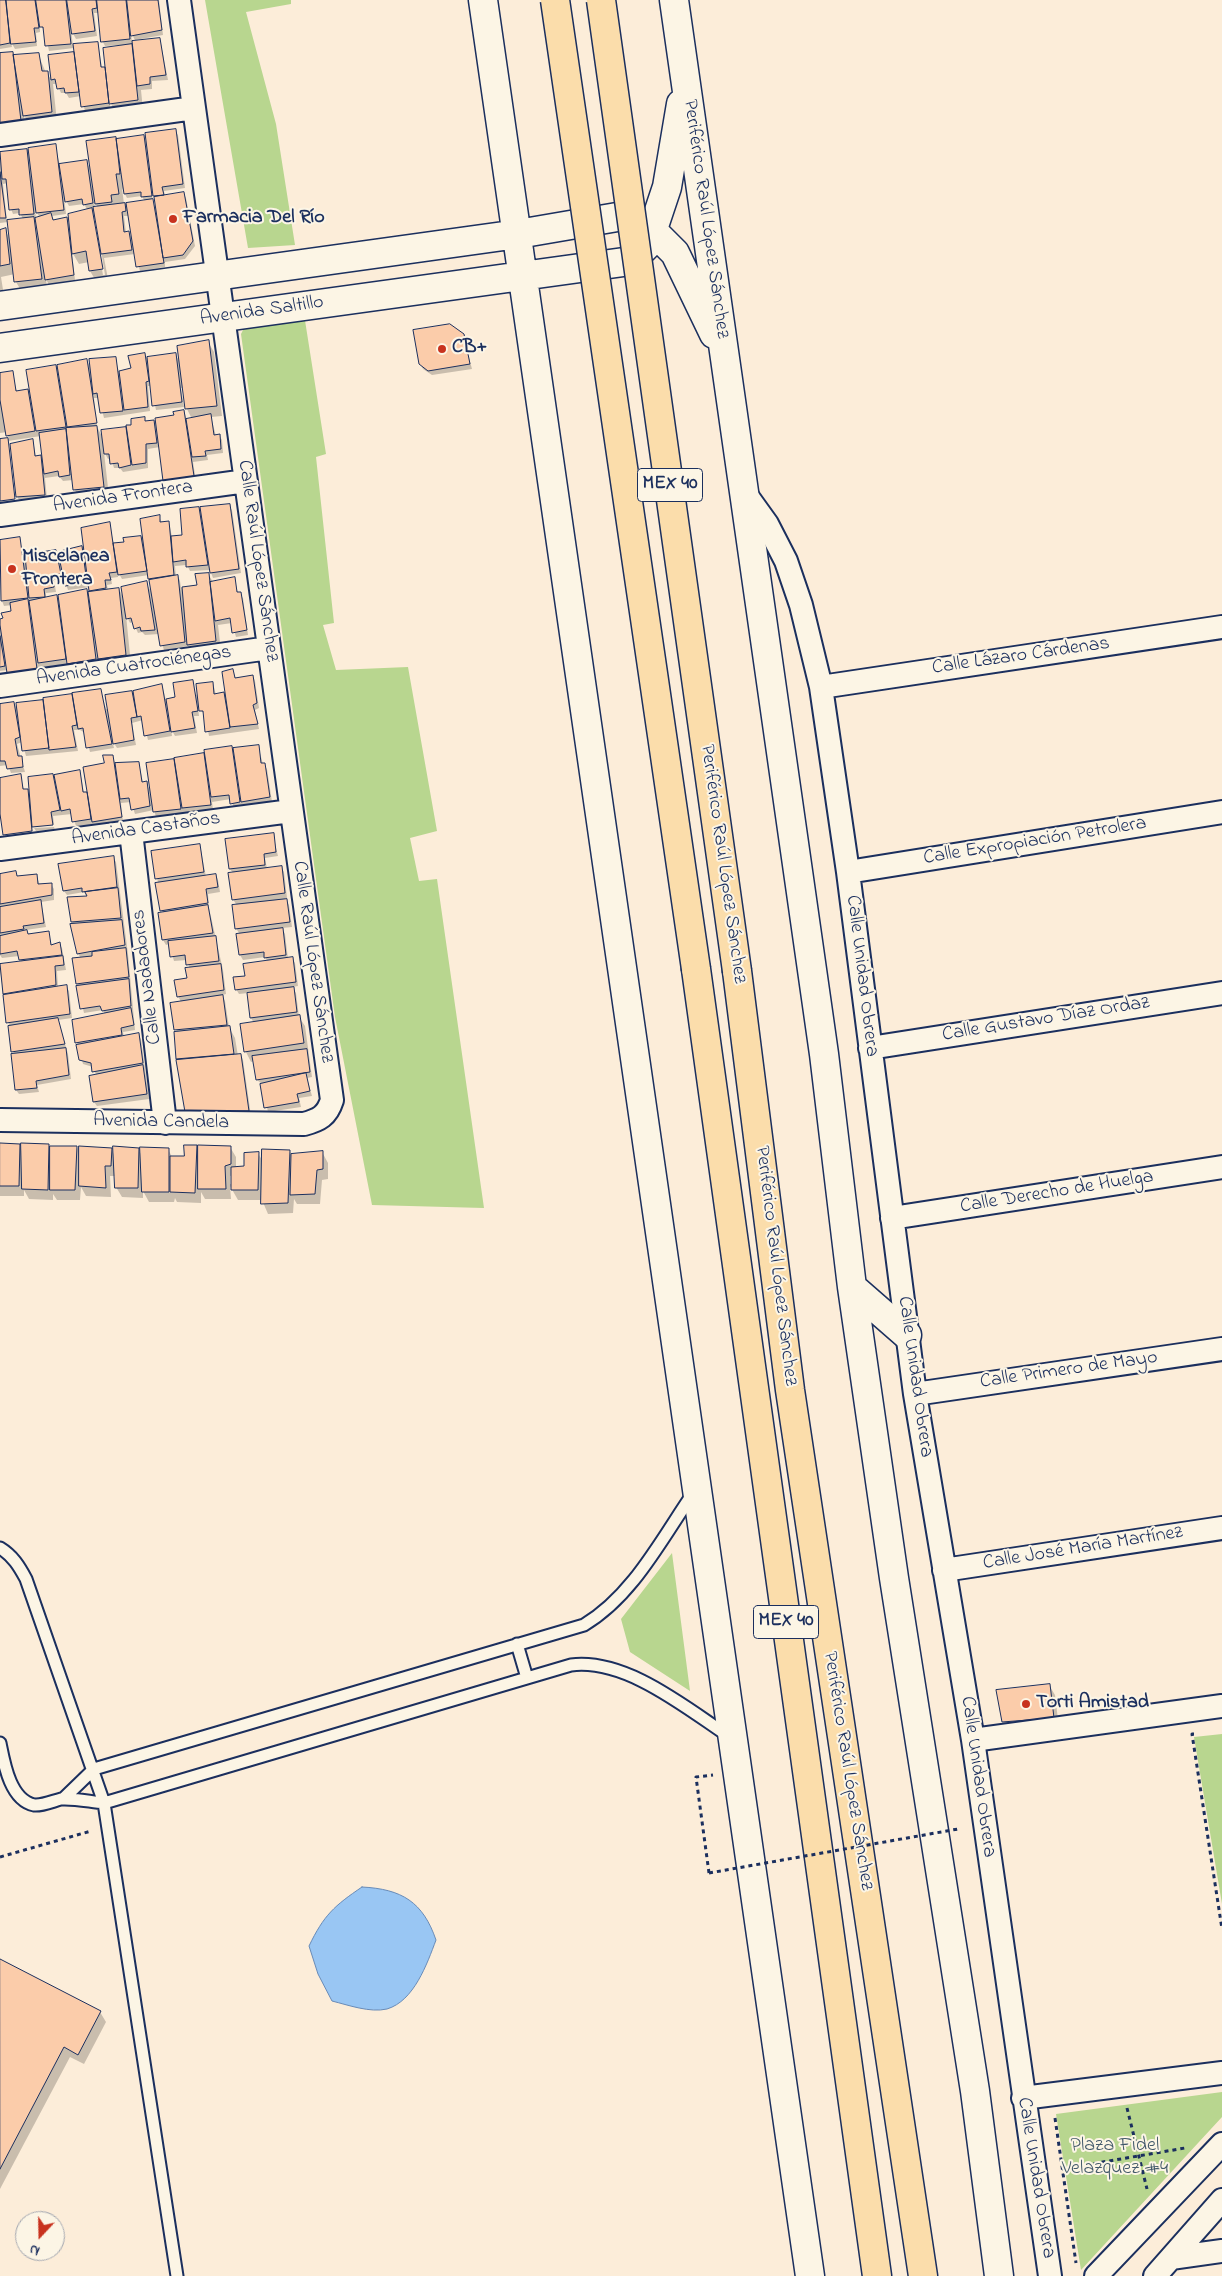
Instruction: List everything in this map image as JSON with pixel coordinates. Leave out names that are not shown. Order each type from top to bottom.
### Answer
[{"type":"highway","name":"Periférico Raúl López Sánchez","points":[[555,0],[696,968],[877,2276]]},
{"type":"highway","name":"Periférico Raúl López Sánchez","points":[[601,0],[737,971],[790,1390],[923,2276]]},
{"type":"main road","points":[[484,0],[810,2276]]},
{"type":"main road","name":"Periférico Raúl López Sánchez","points":[[674,0],[824,1054],[852,1287],[893,1569],[973,2081],[999,2276]]},
{"type":"main road","name":"Periférico Raúl López Sánchez","points":[[524,277],[631,261],[648,244],[667,187],[686,81]]},
{"type":"main road","name":"Periférico Raúl López Sánchez","points":[[518,234],[623,216],[652,230],[675,253],[725,358]]},
{"type":"main road","name":"Avenida Saltillo","points":[[0,306],[518,234]]},
{"type":"main road","name":"Avenida Saltillo","points":[[0,348],[223,316],[524,277]]},
{"type":"main road","points":[[852,1287],[907,1335]]},
{"type":"street","name":"Calle Raúl López Sánchez","points":[[179,0],[332,1100],[327,1112],[321,1119]]},
{"type":"street","points":[[0,135],[194,108]]},
{"type":"street","name":"Avenida Frontera","points":[[0,515],[246,481]]},
{"type":"street","name":"Calle Unidad Obrera","points":[[744,492],[767,524],[786,561],[802,605],[821,686],[848,872],[915,1394],[973,1740],[1050,2276]]},
{"type":"street","name":"Calle Lázaro Cárdenas","points":[[821,686],[1222,628]]},
{"type":"street","name":"Avenida Cuatrociénegas","points":[[0,686],[269,648]]},
{"type":"street","name":"Avenida Castaños","points":[[0,849],[292,810]]},
{"type":"street","name":"Calle Expropiación Petrolera","points":[[848,872],[1222,812]]},
{"type":"street","name":"Calle Nadadores","points":[[131,832],[165,1123]]},
{"type":"street","name":"Calle Gustavo Díaz Ordaz","points":[[870,1048],[1222,992]]},
{"type":"street","name":"Avenida Candela","points":[[0,1120],[304,1124],[321,1119]]},
{"type":"street","name":"Calle Derecho de Huelga","points":[[892,1218],[1222,1168]]},
{"type":"street","name":"Calle Primero de Mayo","points":[[915,1394],[1222,1348]]},
{"type":"street","name":"Calle José María Martínez","points":[[944,1570],[1222,1528]]},
{"type":"street","points":[[973,1740],[1222,1706]]},
{"type":"street","points":[[1023,2098],[1222,2073]]},
{"type":"street","points":[[1086,2271],[1222,2144]]},
{"type":"street","points":[[1155,2276],[1222,2200]]},
{"type":"street","points":[[1171,2258],[1222,2250]]},
{"type":"lane","points":[[63,1799],[94,1769],[584,1625],[614,1604],[629,1586],[698,1486]]},
{"type":"lane","points":[[0,1548],[17,1563],[26,1579],[94,1769],[104,1803],[177,2276]]},
{"type":"lane","points":[[517,1644],[527,1678]]},
{"type":"lane","points":[[0,1743],[4,1763],[15,1790],[22,1799],[36,1805],[63,1799],[104,1803],[571,1665],[598,1664],[615,1669],[655,1689],[733,1738]]},
{"type":"path","points":[[1200,1733],[1192,1734],[1222,1929]]},
{"type":"path","points":[[738,1772],[696,1777],[709,1873],[958,1829]]},
{"type":"path","points":[[0,1857],[108,1826]]},
{"type":"path","points":[[1125,2102],[1148,2191]]},
{"type":"path","points":[[1054,2111],[1062,2169],[1086,2271]]},
{"type":"path","points":[[1062,2169],[1190,2148]]},
{"type":"green space","points":[[205,0],[291,0],[291,4],[246,12],[276,124],[295,245],[248,248]]},
{"type":"green space","points":[[304,314],[326,454],[316,457],[334,623],[323,625],[336,670],[408,667],[437,831],[410,838],[419,881],[437,879],[484,1208],[372,1205],[335,1017],[241,334],[247,322]]},
{"type":"green space","points":[[672,1553],[690,1691],[630,1652],[621,1619]]},
{"type":"green space","points":[[1222,1734],[1222,1904],[1194,1737]]},
{"type":"green space","name":"Plaza Fidel Velazquez #4","points":[[1222,2092],[1222,2117],[1081,2270],[1056,2114]]},
{"type":"water","points":[[362,1887],[389,1891],[409,1900],[425,1916],[436,1940],[424,1970],[412,1990],[396,2005],[387,2009],[366,2009],[332,2001],[318,1974],[309,1946],[320,1926],[331,1912]]},
{"type":"building","points":[[0,0],[6,0],[10,43],[0,45]]},
{"type":"building","points":[[6,0],[35,0],[39,28],[34,28],[36,42],[11,44]]},
{"type":"building","points":[[36,0],[66,0],[71,44],[45,46],[43,27],[40,27]]},
{"type":"building","points":[[67,0],[96,0],[97,8],[92,9],[95,31],[72,34]]},
{"type":"building","points":[[97,0],[126,0],[130,39],[101,42]]},
{"type":"building","points":[[127,0],[158,0],[162,30],[131,36]]},
{"type":"building","points":[[160,38],[166,75],[150,77],[150,84],[137,86],[132,41]]},
{"type":"building","points":[[98,42],[101,67],[105,67],[109,103],[81,107],[73,44]]},
{"type":"building","points":[[132,44],[138,100],[109,104],[103,48]]},
{"type":"building","points":[[13,52],[21,121],[0,123],[0,53]]},
{"type":"building","points":[[74,52],[79,92],[65,93],[64,88],[57,89],[55,79],[51,80],[48,55]]},
{"type":"building","points":[[39,53],[42,71],[48,71],[52,112],[23,116],[13,55]]},
{"type":"building","points":[[176,129],[183,184],[162,187],[164,195],[153,196],[145,133]]},
{"type":"building","points":[[144,135],[152,196],[141,197],[141,192],[124,194],[116,139]]},
{"type":"building","points":[[116,137],[120,174],[116,174],[119,194],[111,195],[112,202],[95,204],[86,141]]},
{"type":"building","points":[[56,144],[64,210],[36,213],[28,148]]},
{"type":"building","points":[[27,149],[34,214],[19,215],[19,209],[9,210],[6,179],[2,179],[0,152]]},
{"type":"building","points":[[87,160],[93,203],[83,205],[82,199],[65,202],[59,164]]},
{"type":"building","points":[[0,172],[6,218],[0,218]]},
{"type":"building","name":"Farmacia Del Río","points":[[184,192],[193,241],[183,255],[163,258],[154,197]]},
{"type":"building","points":[[153,199],[164,263],[136,267],[126,203]]},
{"type":"building","points":[[125,203],[126,211],[122,212],[124,232],[129,231],[132,250],[101,254],[93,207]]},
{"type":"building","points":[[92,208],[103,269],[89,271],[86,251],[72,254],[68,214]]},
{"type":"building","points":[[51,213],[53,220],[67,217],[74,275],[45,280],[35,218]]},
{"type":"building","points":[[34,217],[42,279],[14,282],[7,220]]},
{"type":"building","points":[[6,228],[10,264],[0,266],[0,230]]},
{"type":"building","name":"CB+","points":[[450,324],[464,334],[470,364],[428,371],[419,364],[413,330]]},
{"type":"building","points":[[209,340],[217,406],[185,409],[177,346]]},
{"type":"building","points":[[145,353],[149,381],[146,382],[148,407],[124,410],[119,371],[131,368],[128,356]]},
{"type":"building","points":[[176,353],[182,402],[152,406],[147,357]]},
{"type":"building","points":[[116,357],[123,411],[100,413],[97,393],[93,394],[89,359]]},
{"type":"building","points":[[87,359],[97,423],[67,427],[57,365]]},
{"type":"building","points":[[56,365],[66,427],[36,431],[26,370]]},
{"type":"building","points":[[13,371],[16,391],[28,389],[35,431],[6,436],[0,400],[0,373]]},
{"type":"building","points":[[184,410],[194,476],[163,481],[155,418],[174,415],[173,412]]},
{"type":"building","points":[[211,414],[214,435],[220,434],[221,449],[205,451],[206,456],[192,457],[186,419]]},
{"type":"building","points":[[145,417],[145,421],[154,420],[157,443],[146,444],[146,463],[132,465],[126,425],[131,425],[131,419]]},
{"type":"building","points":[[97,426],[104,487],[73,490],[66,428]]},
{"type":"building","points":[[126,427],[131,465],[119,468],[118,463],[110,464],[109,454],[104,454],[101,430]]},
{"type":"building","points":[[66,429],[70,475],[59,477],[58,471],[44,474],[39,433]]},
{"type":"building","points":[[8,438],[15,499],[0,501],[0,439]]},
{"type":"building","points":[[33,439],[35,456],[41,455],[45,495],[16,497],[10,444]]},
{"type":"building","points":[[230,504],[239,569],[210,573],[200,507]]},
{"type":"building","points":[[199,507],[208,565],[186,567],[186,560],[173,562],[171,536],[182,535],[180,509]]},
{"type":"building","points":[[160,515],[160,522],[169,521],[174,575],[148,579],[140,519]]},
{"type":"building","points":[[110,522],[117,572],[109,573],[111,580],[105,580],[106,588],[89,591],[81,528]]},
{"type":"building","points":[[141,536],[147,571],[118,575],[113,543],[124,542],[123,538]]},
{"type":"building","name":"Miscelanea Frontera","points":[[20,537],[28,598],[1,601],[0,540]]},
{"type":"building","points":[[82,546],[87,583],[65,586],[58,552]]},
{"type":"building","points":[[56,550],[61,574],[53,575],[54,587],[44,589],[45,597],[29,598],[25,555]]},
{"type":"building","points":[[209,573],[216,641],[187,645],[182,587],[197,585],[195,574]]},
{"type":"building","points":[[178,575],[185,642],[160,646],[149,580]]},
{"type":"building","points":[[235,577],[237,592],[241,592],[247,630],[232,633],[230,618],[215,621],[210,582]]},
{"type":"building","points":[[147,581],[155,630],[141,631],[140,627],[134,629],[131,618],[126,619],[121,587]]},
{"type":"building","points":[[119,588],[126,655],[98,659],[88,592]]},
{"type":"building","points":[[87,589],[96,659],[67,664],[58,595]]},
{"type":"building","points":[[57,595],[66,659],[38,663],[29,601]]},
{"type":"building","points":[[28,599],[37,669],[7,673],[0,625],[0,619],[3,618],[1,613],[11,611],[10,603]]},
{"type":"building","points":[[0,636],[5,666],[0,667]]},
{"type":"building","points":[[233,669],[235,678],[253,675],[257,703],[253,705],[258,724],[230,727],[222,672]]},
{"type":"building","points":[[193,680],[198,711],[192,712],[195,728],[171,732],[166,699],[175,697],[173,683]]},
{"type":"building","points":[[213,682],[214,694],[224,692],[230,728],[205,732],[203,711],[199,711],[196,684]]},
{"type":"building","points":[[162,684],[170,731],[144,736],[141,716],[137,717],[133,691]]},
{"type":"building","points":[[101,689],[112,744],[86,748],[83,728],[78,729],[72,693]]},
{"type":"building","points":[[132,691],[137,717],[131,718],[134,740],[113,744],[105,695]]},
{"type":"building","points":[[72,694],[77,725],[72,726],[76,747],[49,750],[43,698]]},
{"type":"building","points":[[43,700],[49,748],[22,751],[16,703]]},
{"type":"building","points":[[14,702],[20,737],[15,739],[18,756],[22,756],[23,767],[7,769],[5,761],[0,761],[0,704]]},
{"type":"building","points":[[259,745],[261,763],[265,763],[270,797],[241,802],[233,748]]},
{"type":"building","points":[[232,746],[240,802],[230,804],[229,795],[211,797],[204,750]]},
{"type":"building","points":[[204,753],[211,805],[182,808],[174,758]]},
{"type":"building","points":[[103,755],[113,755],[122,817],[92,822],[83,767],[104,763]]},
{"type":"building","points":[[174,759],[181,809],[153,812],[146,763]]},
{"type":"building","points":[[139,762],[142,782],[147,781],[150,806],[131,810],[129,798],[120,799],[115,763]]},
{"type":"building","points":[[80,770],[83,792],[87,792],[91,819],[72,822],[70,809],[61,811],[54,775]]},
{"type":"building","points":[[21,774],[23,789],[28,789],[32,831],[3,835],[0,814],[0,778]]},
{"type":"building","points":[[53,774],[60,810],[51,812],[53,825],[32,827],[28,777]]},
{"type":"building","points":[[274,833],[276,852],[264,854],[265,865],[229,869],[225,839]]},
{"type":"building","points":[[200,844],[204,872],[155,879],[151,851]]},
{"type":"building","points":[[114,856],[117,887],[82,892],[82,888],[63,891],[58,864]]},
{"type":"building","points":[[282,866],[285,893],[232,900],[228,873]]},
{"type":"building","points":[[16,871],[17,876],[37,874],[38,884],[52,883],[52,895],[0,904],[0,874]]},
{"type":"building","points":[[216,874],[218,887],[206,889],[208,903],[160,911],[155,883]]},
{"type":"building","points":[[118,888],[121,918],[71,922],[67,897],[87,896],[85,892]]},
{"type":"building","points":[[287,899],[290,922],[235,929],[232,905]]},
{"type":"building","points":[[41,900],[44,923],[23,926],[24,929],[0,933],[0,907]]},
{"type":"building","points":[[208,905],[213,933],[162,940],[158,913]]},
{"type":"building","points":[[122,920],[125,945],[77,954],[70,924]]},
{"type":"building","points":[[283,928],[286,955],[264,958],[264,952],[239,955],[236,934]]},
{"type":"building","points":[[27,930],[28,934],[49,931],[51,945],[60,942],[62,955],[19,960],[17,951],[0,954],[0,936]]},
{"type":"building","points":[[216,936],[219,961],[186,965],[185,955],[170,957],[168,941]]},
{"type":"building","points":[[126,948],[129,977],[76,984],[72,958],[92,956],[92,952]]},
{"type":"building","points":[[63,956],[64,965],[55,966],[56,985],[3,994],[0,964]]},
{"type":"building","points":[[293,957],[296,982],[235,990],[233,977],[245,976],[243,964]]},
{"type":"building","points":[[221,964],[224,990],[177,997],[174,980],[187,978],[185,968]]},
{"type":"building","points":[[129,979],[131,1006],[102,1011],[100,1006],[80,1009],[76,986]]},
{"type":"building","points":[[67,985],[70,1014],[6,1023],[3,995]]},
{"type":"building","points":[[294,987],[297,1012],[250,1018],[247,993]]},
{"type":"building","points":[[223,995],[227,1025],[174,1030],[170,1003]]},
{"type":"building","points":[[131,1008],[134,1025],[121,1028],[122,1035],[75,1043],[72,1020]]},
{"type":"building","points":[[300,1015],[304,1043],[244,1052],[240,1024]]},
{"type":"building","points":[[58,1018],[65,1044],[11,1052],[8,1026]]},
{"type":"building","points":[[230,1026],[234,1054],[176,1059],[174,1032]]},
{"type":"building","points":[[139,1033],[143,1063],[92,1072],[91,1063],[79,1060],[76,1045]]},
{"type":"building","points":[[66,1048],[69,1075],[36,1081],[37,1088],[15,1090],[11,1054]]},
{"type":"building","points":[[307,1049],[310,1072],[256,1080],[252,1056]]},
{"type":"building","points":[[241,1054],[249,1111],[185,1112],[176,1060]]},
{"type":"building","points":[[143,1065],[147,1094],[93,1102],[89,1076]]},
{"type":"building","points":[[306,1073],[310,1091],[297,1094],[299,1102],[264,1108],[260,1084]]},
{"type":"building","points":[[0,1143],[20,1144],[19,1186],[0,1186]]},
{"type":"building","points":[[21,1143],[49,1144],[48,1190],[22,1189]]},
{"type":"building","points":[[184,1145],[197,1145],[195,1193],[170,1192],[170,1156],[184,1156]]},
{"type":"building","points":[[198,1145],[231,1146],[231,1164],[225,1166],[226,1189],[198,1189]]},
{"type":"building","points":[[50,1146],[77,1146],[75,1190],[50,1190]]},
{"type":"building","points":[[79,1146],[112,1148],[111,1166],[105,1166],[106,1188],[79,1186]]},
{"type":"building","points":[[113,1146],[139,1148],[138,1188],[115,1188]]},
{"type":"building","points":[[140,1147],[169,1148],[169,1192],[142,1192]]},
{"type":"building","points":[[262,1149],[290,1150],[288,1203],[261,1204]]},
{"type":"building","points":[[323,1151],[323,1169],[317,1170],[315,1194],[290,1195],[291,1154]]},
{"type":"building","points":[[259,1152],[258,1190],[231,1190],[231,1167],[244,1166],[244,1153]]},
{"type":"building","name":"Torti Amistad","points":[[1050,1684],[1054,1718],[1002,1722],[996,1690]]},
{"type":"building","points":[[0,1959],[101,2011],[78,2055],[64,2047],[0,2169]]},
{"type":"place","name":"Farmacia Del Río","points":[[173,219]]},
{"type":"place","name":"CB+","points":[[442,349]]},
{"type":"place","name":"Miscelanea Frontera","points":[[12,569]]},
{"type":"place","name":"Torti Amistad","points":[[1026,1704]]}]
